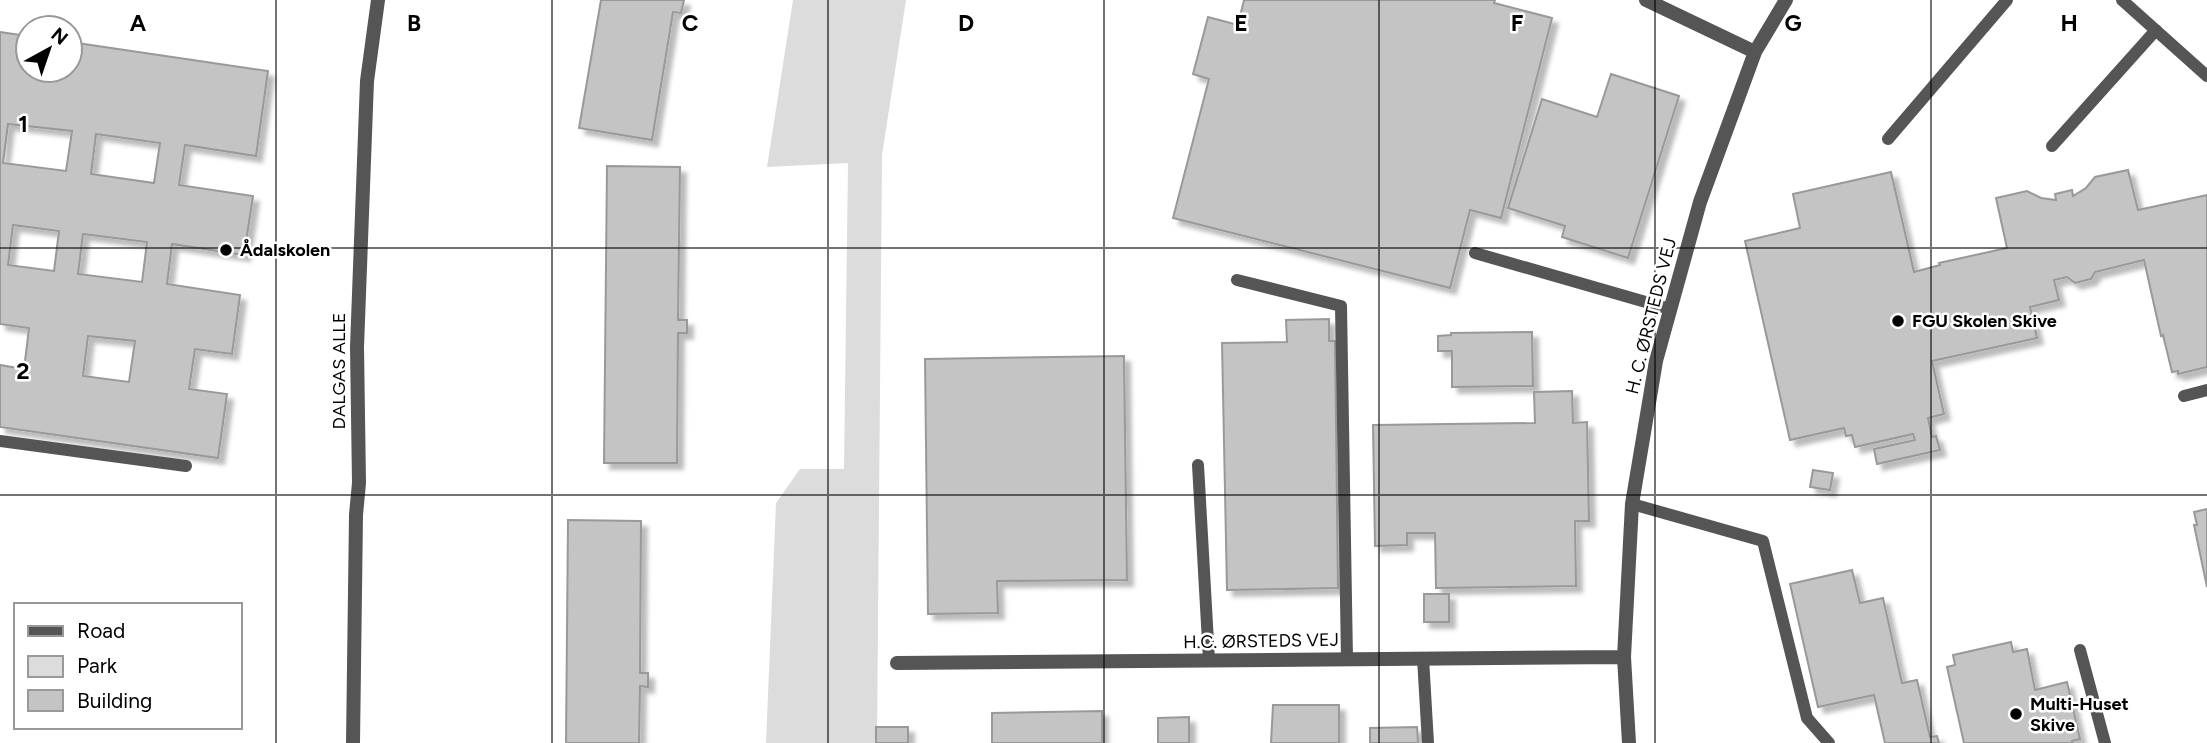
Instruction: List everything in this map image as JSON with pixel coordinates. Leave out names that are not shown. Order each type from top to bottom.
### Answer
[{"type":"street","name":"DALGAS ALLE","points":[[353,743],[356,515],[359,483],[357,334],[367,81],[379,0]]},
{"type":"street","points":[[1646,0],[1755,52]]},
{"type":"street","name":"H. C. ØRSTEDS VEJ","points":[[1629,743],[1624,657],[1632,504],[1656,361],[1700,202],[1755,52],[1786,0]]},
{"type":"street","name":"H.C. ØRSTEDS VEJ","points":[[897,663],[1624,657]]},
{"type":"lane","points":[[1888,139],[2007,0]]},
{"type":"lane","points":[[2122,0],[2207,76]]},
{"type":"lane","points":[[2052,146],[2156,30]]},
{"type":"lane","points":[[1475,253],[1670,309]]},
{"type":"lane","points":[[1237,280],[1341,306],[1347,659]]},
{"type":"lane","points":[[2184,396],[2207,390]]},
{"type":"lane","points":[[0,441],[186,466]]},
{"type":"lane","points":[[1198,465],[1209,660]]},
{"type":"lane","points":[[1632,504],[1763,541],[1807,719],[1829,743]]},
{"type":"lane","points":[[2080,650],[2105,743]]},
{"type":"lane","points":[[1423,658],[1428,743]]},
{"type":"green space","points":[[793,0],[906,0],[882,155],[877,743],[766,743],[776,503],[800,469],[844,469],[848,163],[767,167]]},
{"type":"building","points":[[601,0],[684,0],[681,13],[673,12],[652,140],[579,128]]},
{"type":"building","points":[[1244,0],[1495,0],[1494,3],[1552,18],[1501,218],[1470,210],[1450,288],[1173,218],[1209,79],[1193,74],[1208,17],[1238,25]]},
{"type":"building","name":"Ådalskolen","points":[[0,32],[14,34],[14,84],[84,84],[84,44],[268,71],[256,156],[185,145],[179,185],[253,196],[244,255],[172,244],[167,284],[240,295],[232,354],[195,349],[189,389],[227,394],[218,458],[0,427],[0,365],[24,369],[29,328],[0,324]],"holes":[[[8,124],[72,131],[66,171],[3,163]],[[96,134],[160,143],[154,183],[91,174]],[[13,225],[59,231],[54,271],[8,265]],[[83,234],[147,242],[142,282],[78,274]],[[88,336],[135,341],[129,382],[83,376]]]},
{"type":"building","points":[[1611,74],[1679,96],[1628,258],[1562,237],[1565,226],[1508,208],[1542,99],[1597,117]]},
{"type":"building","points":[[607,166],[680,167],[678,320],[687,320],[687,333],[678,333],[677,463],[604,463]]},
{"type":"building","name":"FGU Skolen Skive","points":[[2128,170],[2138,210],[2207,195],[2207,367],[2178,374],[2178,371],[2172,372],[2144,260],[2095,272],[2091,279],[2075,283],[2067,277],[2054,280],[2059,300],[2030,307],[2037,338],[1932,361],[1944,414],[1928,418],[1932,437],[1936,436],[1940,450],[1877,464],[1874,449],[1915,440],[1913,434],[1855,447],[1852,435],[1846,436],[1844,428],[1790,440],[1745,241],[1800,228],[1793,194],[1891,172],[1914,272],[1940,265],[1939,263],[2007,248],[1996,198],[2027,191],[2041,198],[2056,200],[2055,194],[2072,190],[2073,196],[2086,188],[2095,177]]},
{"type":"building","points":[[1329,319],[1329,341],[1335,341],[1338,588],[1227,590],[1222,343],[1287,342],[1286,320]]},
{"type":"building","points":[[1532,332],[1533,386],[1452,387],[1452,351],[1438,351],[1438,336],[1451,333]]},
{"type":"building","points":[[1124,356],[1127,580],[997,581],[998,613],[928,614],[925,359]]},
{"type":"building","points":[[1572,391],[1573,423],[1587,422],[1589,521],[1575,521],[1576,586],[1436,588],[1435,533],[1407,533],[1407,545],[1375,546],[1373,425],[1535,423],[1534,392]]},
{"type":"building","points":[[1813,470],[1833,473],[1830,490],[1810,487]]},
{"type":"building","points":[[2207,509],[2207,587],[2194,525],[2197,525],[2194,512]]},
{"type":"building","points":[[568,520],[641,521],[640,673],[648,673],[648,687],[640,686],[639,743],[566,743]]},
{"type":"building","points":[[1852,570],[1860,603],[1883,598],[1902,683],[1917,680],[1930,737],[1937,736],[1939,743],[1885,743],[1874,695],[1818,707],[1790,584]]},
{"type":"building","points":[[1424,594],[1449,594],[1449,622],[1424,622]]},
{"type":"building","name":"Multi-Huset Skive","points":[[2011,642],[2013,652],[2027,649],[2035,690],[2067,682],[2080,739],[2072,741],[2073,743],[1964,743],[1947,667],[1955,665],[1953,655]]},
{"type":"building","points":[[1273,705],[1339,705],[1339,743],[1271,743]]},
{"type":"building","points":[[1102,711],[1102,743],[992,743],[992,713]]},
{"type":"building","points":[[1189,717],[1189,743],[1158,743],[1158,718]]},
{"type":"building","points":[[876,727],[908,727],[908,743],[876,743]]},
{"type":"building","points":[[1417,727],[1418,743],[1370,743],[1370,728]]},
{"type":"place","name":"Ådalskolen","points":[[226,250]]},
{"type":"place","name":"FGU Skolen Skive","points":[[1898,321]]},
{"type":"place","name":"Multi-Huset Skive","points":[[2016,714]]}]
